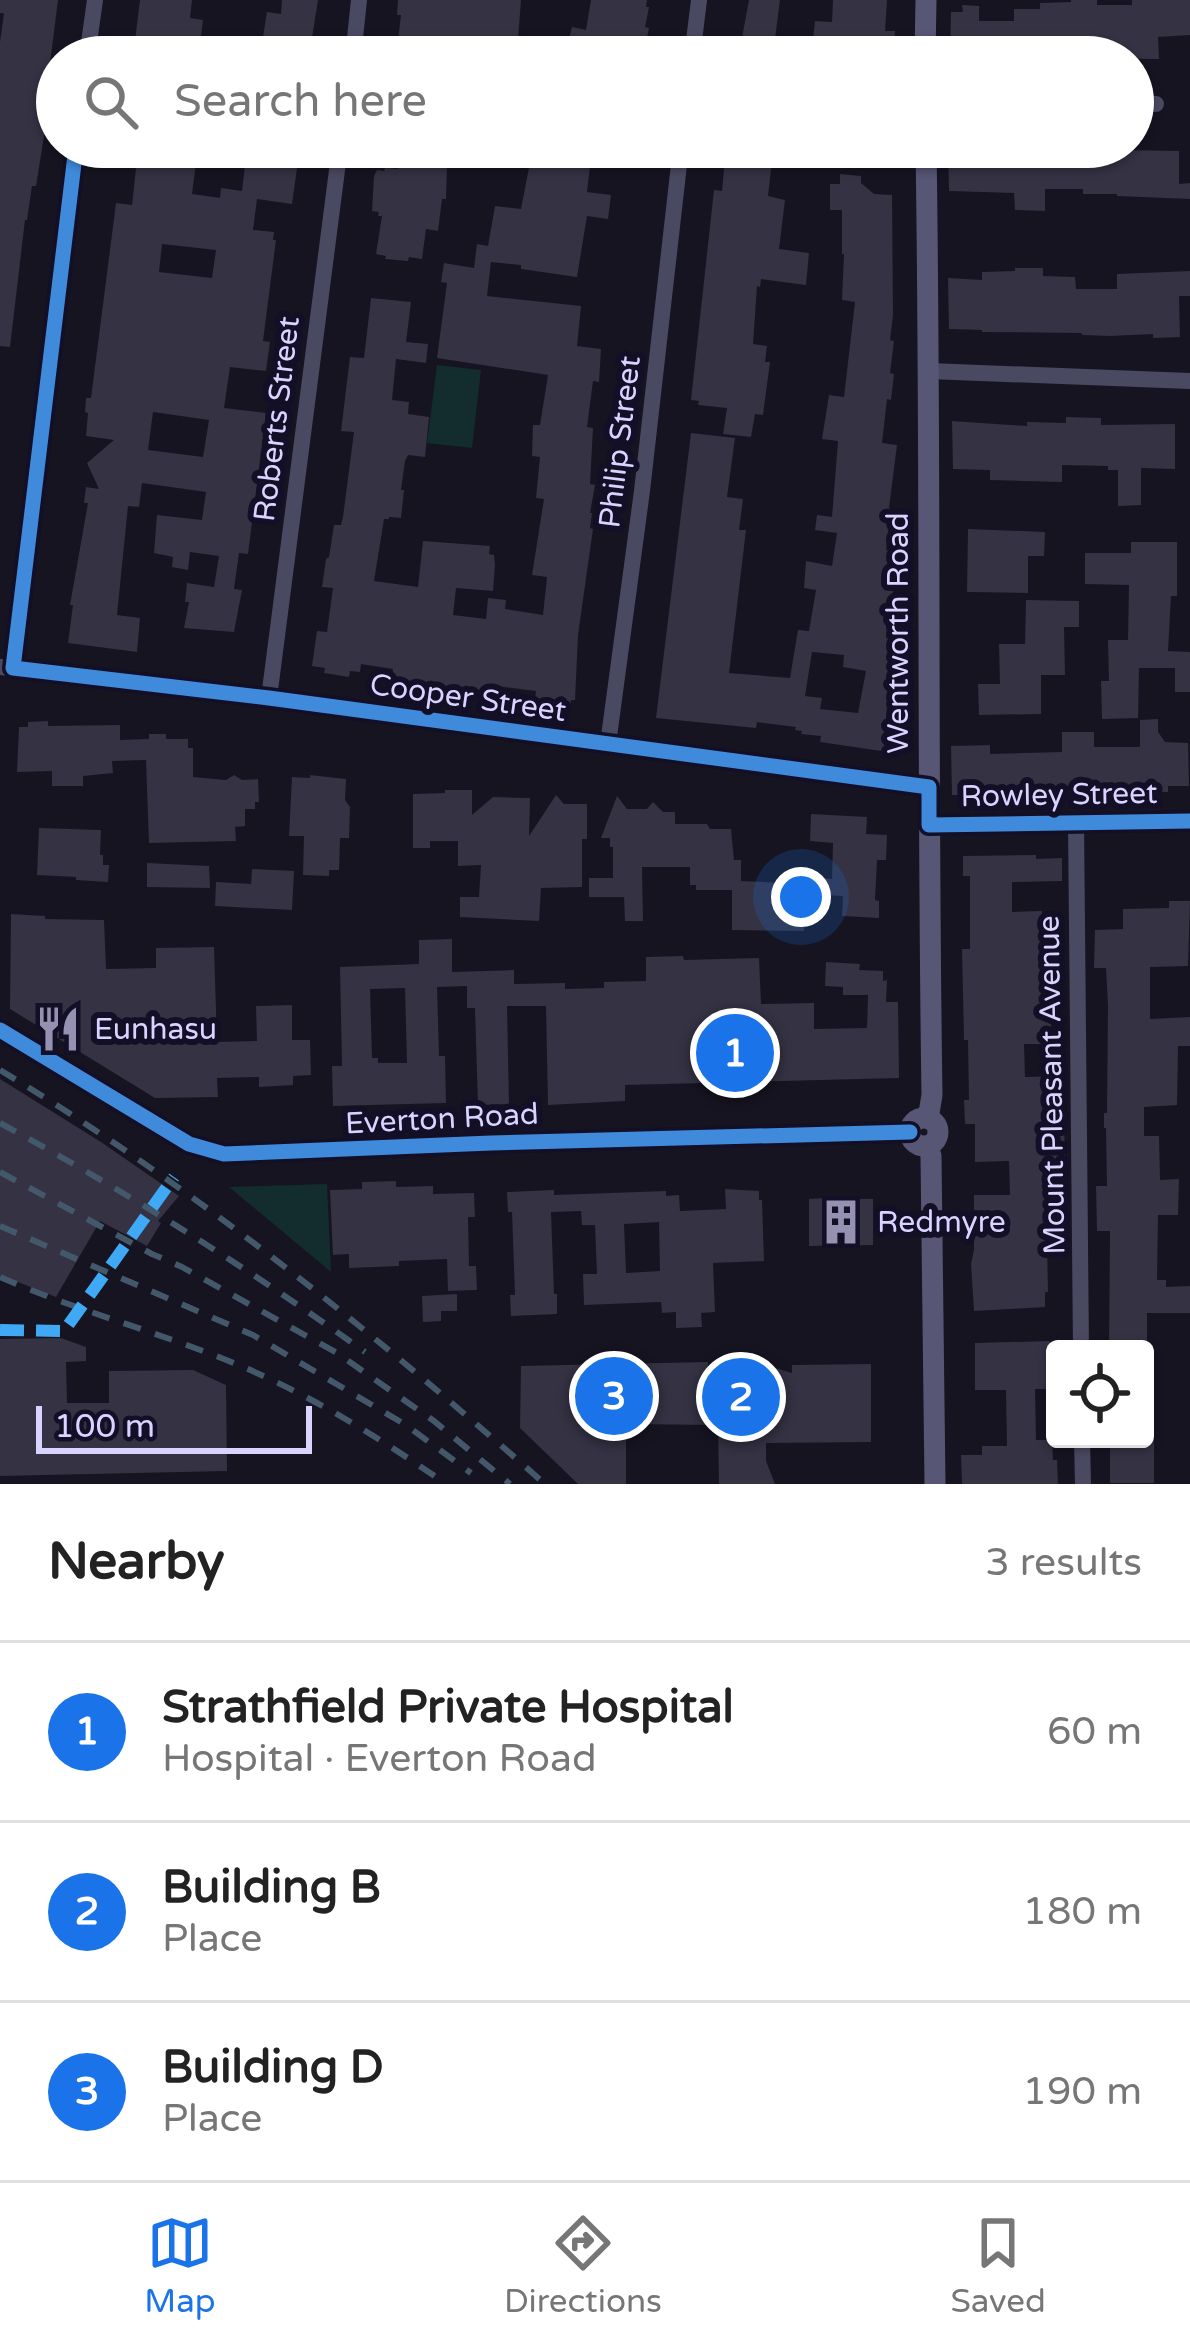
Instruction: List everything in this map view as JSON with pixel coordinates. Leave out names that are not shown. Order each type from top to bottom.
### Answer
[{"type":"street","points":[[90,36],[94,0]]},
{"type":"street","points":[[355,36],[359,0]]},
{"type":"street","points":[[695,36],[699,0]]},
{"type":"street","points":[[926,0],[926,36]]},
{"type":"street","points":[[6,667],[73,168]]},
{"type":"street","name":"Roberts Street","points":[[269,698],[337,168]]},
{"type":"street","name":"Philip Street","points":[[608,744],[679,168]]},
{"type":"street","name":"Wentworth Road","points":[[926,168],[932,1095],[922,1132],[931,1156],[935,1484]]},
{"type":"street","points":[[929,371],[1190,381]]},
{"type":"street","name":"Cooper Street","points":[[6,667],[928,787]]},
{"type":"street","name":"Mount Pleasant Avenue","points":[[1076,821],[1081,1340]]},
{"type":"street","name":"Rowley Street","points":[[929,825],[1190,821]]},
{"type":"street","name":"Everton Road","points":[[3,1029],[189,1144],[224,1154],[922,1132]]},
{"type":"street","points":[[1082,1448],[1082,1484]]},
{"type":"green space","points":[[437,365],[481,370],[472,448],[427,443]]},
{"type":"green space","points":[[327,1184],[331,1272],[229,1187]]},
{"type":"building","points":[[0,0],[58,0],[53,36],[36,36],[39,168],[25,220],[10,347],[0,346],[0,42],[4,13],[0,13]]},
{"type":"building","points":[[140,0],[192,0],[190,18],[203,20],[201,36],[136,36]]},
{"type":"building","points":[[282,0],[318,0],[312,36],[263,36],[267,12],[281,14]]},
{"type":"building","points":[[398,0],[521,0],[518,36],[398,36],[401,15],[397,15]]},
{"type":"building","points":[[591,0],[647,0],[647,36],[570,36],[572,27],[586,30]]},
{"type":"building","points":[[749,0],[780,0],[775,36],[742,36]]},
{"type":"building","points":[[833,0],[887,0],[885,31],[895,31],[895,36],[813,36],[815,21],[832,22]]},
{"type":"building","points":[[1132,0],[1190,0],[1190,35],[1158,37],[1159,59],[1154,59],[1154,36],[950,36],[951,12],[963,12],[962,5],[979,6],[979,21],[1014,21],[1014,9],[1071,2],[1132,5]]},
{"type":"building","points":[[1154,151],[1179,151],[1179,184],[1190,183],[1190,199],[1045,189],[1045,211],[1015,210],[1014,193],[949,191],[948,168],[1154,168]]},
{"type":"building","points":[[136,168],[195,168],[192,194],[220,198],[221,188],[242,191],[245,168],[297,168],[292,204],[257,199],[253,230],[274,232],[276,240],[263,341],[270,342],[266,371],[230,367],[224,408],[266,413],[248,554],[239,553],[234,589],[242,590],[234,632],[184,628],[187,583],[214,587],[219,556],[190,552],[188,570],[172,567],[173,557],[154,553],[157,515],[202,520],[206,492],[142,483],[139,507],[128,506],[117,615],[140,618],[137,652],[68,643],[88,503],[84,503],[86,487],[99,489],[87,463],[114,440],[86,436],[85,412],[86,398],[91,398],[116,203],[132,205]],"holes":[[[162,244],[216,250],[212,278],[159,272]],[[153,412],[209,420],[203,457],[148,450]]]},
{"type":"building","points":[[447,168],[438,231],[426,229],[422,259],[385,259],[376,254],[382,216],[372,211],[374,176],[377,170]]},
{"type":"building","points":[[529,168],[590,168],[587,192],[611,195],[608,219],[587,216],[577,277],[491,262],[487,296],[581,306],[577,346],[601,349],[599,382],[593,381],[587,427],[593,428],[593,529],[570,711],[534,706],[536,691],[496,686],[495,692],[392,680],[393,669],[361,664],[360,672],[350,671],[349,677],[312,666],[317,631],[327,632],[333,588],[322,587],[334,525],[341,525],[343,517],[354,432],[341,431],[350,357],[364,358],[371,298],[411,302],[406,342],[428,344],[426,363],[396,359],[392,400],[409,402],[408,414],[429,417],[425,457],[408,455],[405,461],[401,518],[384,519],[374,581],[418,587],[423,541],[490,546],[495,565],[493,591],[456,588],[453,615],[486,619],[488,598],[506,600],[505,609],[543,615],[547,577],[532,575],[544,499],[536,498],[540,457],[532,456],[533,425],[540,425],[548,375],[437,358],[447,283],[441,282],[444,263],[474,268],[477,244],[488,246],[495,206],[521,209]]},
{"type":"building","points":[[724,168],[771,168],[768,196],[785,200],[779,249],[809,253],[806,285],[761,279],[757,286],[753,344],[767,346],[765,362],[770,362],[763,415],[755,414],[751,437],[723,434],[727,408],[691,400],[714,190],[722,191]]},
{"type":"building","points":[[840,174],[861,176],[861,183],[874,194],[892,195],[890,340],[894,341],[890,373],[894,374],[882,443],[897,445],[884,590],[893,591],[886,638],[898,640],[886,715],[892,716],[888,752],[820,742],[821,736],[801,734],[796,727],[656,718],[691,433],[735,438],[727,497],[743,499],[739,530],[746,530],[729,673],[790,678],[798,630],[809,631],[816,590],[804,588],[806,561],[832,566],[837,533],[815,530],[817,515],[832,517],[838,441],[822,439],[829,395],[844,397],[855,302],[842,300],[842,210],[830,210],[830,184],[840,184]],"holes":[[[812,652],[844,655],[843,667],[866,671],[858,713],[820,709],[822,698],[805,696]]]},
{"type":"building","points":[[1043,268],[1043,276],[1075,277],[1076,289],[1117,289],[1117,274],[1190,271],[1190,296],[1179,296],[1180,337],[949,329],[948,278],[982,280],[982,272]]},
{"type":"building","points":[[1066,417],[1101,418],[1101,425],[1175,424],[1175,469],[1141,468],[1141,505],[1118,506],[1118,470],[1108,470],[1108,466],[1062,465],[1062,482],[990,480],[990,470],[953,469],[952,421],[1027,426],[1027,422],[1066,423]]},
{"type":"building","points":[[968,529],[1045,532],[1044,556],[1028,556],[1028,593],[967,592]]},
{"type":"building","points":[[1131,542],[1177,542],[1177,596],[1171,596],[1168,651],[1190,652],[1190,692],[1175,692],[1175,668],[1139,668],[1138,718],[1102,719],[1101,681],[1109,681],[1108,640],[1128,640],[1129,585],[1085,584],[1085,553],[1131,553]]},
{"type":"building","points":[[1026,600],[1079,601],[1079,627],[1064,627],[1065,675],[1041,675],[1041,714],[979,715],[978,684],[1000,684],[999,644],[1025,644]]},
{"type":"building","points":[[1158,719],[1158,732],[1165,742],[1188,743],[1189,786],[1168,786],[1168,792],[1043,789],[1043,795],[952,795],[951,746],[990,745],[990,754],[1062,752],[1062,732],[1094,732],[1094,747],[1140,747],[1140,720]]},
{"type":"building","points":[[48,721],[48,726],[120,725],[120,740],[149,739],[149,734],[188,739],[188,748],[193,748],[193,777],[258,779],[259,802],[255,809],[245,809],[245,826],[235,827],[236,841],[149,843],[146,760],[112,761],[113,773],[83,776],[83,786],[52,786],[52,771],[17,772],[19,727]]},
{"type":"building","points":[[292,777],[346,779],[349,838],[340,838],[339,870],[329,870],[329,876],[303,875],[304,836],[289,836]]},
{"type":"building","points":[[472,790],[472,815],[493,797],[530,798],[529,836],[556,795],[564,804],[587,804],[582,887],[541,888],[539,921],[460,917],[460,897],[479,897],[481,865],[458,866],[458,841],[430,841],[430,848],[413,848],[413,794]]},
{"type":"building","points":[[617,796],[627,809],[647,809],[653,802],[663,812],[675,812],[675,824],[731,829],[734,860],[741,860],[741,881],[805,884],[804,931],[732,930],[732,890],[696,890],[696,885],[690,885],[690,867],[642,867],[643,921],[625,921],[624,897],[589,897],[589,878],[613,878],[613,847],[610,838],[601,838]]},
{"type":"building","points":[[811,814],[867,817],[866,834],[887,835],[886,860],[877,860],[879,918],[842,916],[843,896],[823,895],[823,878],[832,879],[833,843],[810,841]]},
{"type":"building","points":[[39,828],[101,830],[100,855],[103,865],[109,865],[108,882],[37,875]]},
{"type":"building","points":[[1036,855],[1036,859],[1062,858],[1062,881],[1012,882],[1012,912],[1042,911],[1043,944],[1050,944],[1051,1044],[1024,1044],[1025,1077],[1062,1076],[1066,1178],[1050,1179],[1045,1307],[974,1311],[974,1195],[1010,1195],[1009,1161],[975,1162],[975,1124],[965,1124],[968,1040],[964,1040],[962,949],[970,949],[970,876],[963,876],[963,856]]},
{"type":"building","points":[[147,863],[209,866],[210,888],[147,887]]},
{"type":"building","points":[[252,869],[294,871],[292,910],[215,906],[216,882],[251,884]]},
{"type":"building","points":[[1169,901],[1190,901],[1188,966],[1150,967],[1150,1019],[1190,1017],[1190,1046],[1178,1046],[1177,1105],[1144,1107],[1144,1136],[1159,1136],[1160,1180],[1179,1179],[1178,1215],[1158,1215],[1157,1280],[1166,1280],[1166,1287],[1190,1286],[1190,1313],[1147,1313],[1147,1340],[1109,1340],[1110,1231],[1097,1231],[1096,1186],[1107,1186],[1108,1005],[1106,968],[1094,968],[1095,930],[1123,929],[1123,909],[1169,908]]},
{"type":"building","points":[[11,914],[104,920],[106,969],[156,968],[156,948],[214,947],[217,1042],[257,1041],[256,1006],[292,1005],[292,1040],[310,1040],[311,1075],[293,1076],[293,1085],[259,1087],[259,1077],[217,1078],[218,1097],[155,1098],[10,1009]]},
{"type":"building","points":[[452,939],[452,972],[514,970],[514,984],[565,983],[565,989],[646,981],[646,957],[759,958],[761,1004],[814,1003],[814,1029],[867,1028],[868,995],[843,995],[843,987],[825,986],[826,962],[860,964],[859,970],[883,971],[886,1002],[898,1002],[899,1078],[625,1085],[625,1101],[548,1105],[546,1006],[507,1006],[509,1104],[478,1105],[475,1008],[467,1008],[467,986],[437,987],[446,1103],[333,1106],[332,1066],[342,1066],[340,967],[419,964],[419,940]],"holes":[[[405,988],[407,1063],[378,1063],[378,1058],[372,1058],[370,989]]]},
{"type":"building","points":[[0,1079],[179,1196],[158,1221],[147,1246],[100,1221],[56,1297],[0,1275]]},
{"type":"building","points":[[396,1181],[396,1187],[433,1186],[433,1194],[474,1193],[475,1217],[468,1217],[469,1266],[476,1266],[477,1290],[448,1291],[447,1259],[349,1268],[349,1254],[333,1255],[330,1190],[362,1189],[362,1182]]},
{"type":"building","points":[[725,1189],[759,1191],[764,1261],[713,1263],[715,1312],[701,1313],[702,1327],[676,1328],[676,1312],[662,1313],[661,1302],[584,1305],[583,1274],[597,1274],[595,1225],[582,1225],[581,1211],[551,1212],[557,1314],[511,1316],[510,1295],[515,1295],[507,1192],[666,1191],[666,1196],[679,1195],[680,1211],[726,1209]],"holes":[[[659,1222],[660,1271],[626,1273],[624,1224]]]},
{"type":"building","name":"Redmyre","points":[[809,1199],[873,1199],[873,1245],[809,1246]]},
{"type":"building","points":[[457,1294],[457,1311],[441,1311],[441,1321],[423,1322],[422,1296]]},
{"type":"building","points":[[61,1338],[86,1347],[86,1361],[66,1362],[67,1403],[109,1403],[109,1371],[193,1370],[226,1385],[227,1471],[0,1476],[0,1339]]},
{"type":"building","points":[[1046,1341],[1046,1389],[1035,1389],[1036,1440],[1046,1440],[1046,1448],[1052,1448],[1058,1484],[962,1484],[961,1455],[982,1455],[982,1446],[1007,1446],[1006,1390],[975,1390],[975,1343]]},
{"type":"building","points":[[708,1362],[708,1368],[756,1362],[792,1373],[792,1365],[871,1364],[871,1442],[766,1443],[766,1461],[775,1484],[719,1484],[718,1425],[626,1424],[626,1484],[578,1484],[520,1428],[521,1366]]},
{"type":"building","points":[[1110,1448],[1154,1448],[1154,1483],[1110,1483]]},
{"type":"railway","points":[[0,1070],[144,1163],[282,1265],[545,1484]]},
{"type":"railway","points":[[0,1123],[186,1232],[365,1352]]},
{"type":"railway","points":[[0,1172],[337,1353],[434,1421],[510,1484]]},
{"type":"railway","points":[[0,1226],[253,1335],[406,1425],[471,1473]]},
{"type":"railway","points":[[0,1277],[264,1376],[344,1418],[446,1484]]},
{"type":"marked path","points":[[0,1330],[64,1331],[174,1177]]},
{"type":"cycle path","points":[[73,168],[13,668],[929,787],[929,825],[1190,821]]},
{"type":"cycle path","points":[[0,1030],[189,1144],[224,1154],[910,1132]]},
{"type":"place","name":"Eunhasu","points":[[58,1029]]},
{"type":"place","name":"Strathfield Private Hospital","points":[[735,1053]]},
{"type":"place","name":"Redmyre","points":[[841,1222]]},
{"type":"place","name":"Building D","points":[[614,1396]]},
{"type":"place","name":"Building B","points":[[741,1397]]}]
